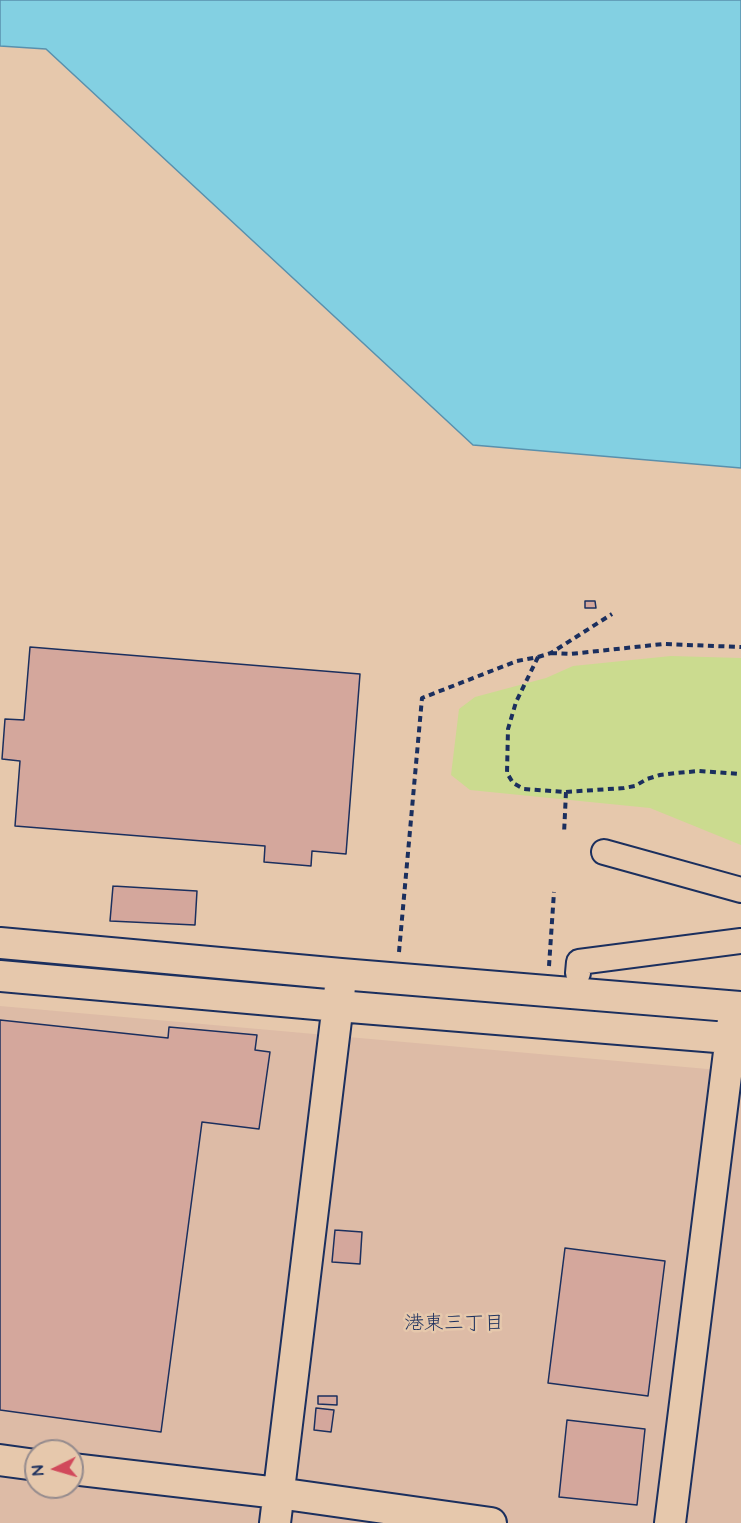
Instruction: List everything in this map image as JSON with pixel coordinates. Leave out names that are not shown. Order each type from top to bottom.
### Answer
[{"type":"street","points":[[604,852],[741,890]]},
{"type":"street","points":[[578,973],[579,962],[741,941]]},
{"type":"street","points":[[0,943],[341,974],[738,1006],[736,1039],[670,1523]]},
{"type":"street","points":[[274,1523],[341,974]]},
{"type":"street","points":[[0,976],[736,1039]]},
{"type":"street","points":[[0,1460],[24,1463]]},
{"type":"street","points":[[84,1470],[278,1493],[491,1523]]},
{"type":"path","points":[[399,956],[422,698],[517,661],[551,653],[612,614]]},
{"type":"path","points":[[551,653],[570,654],[663,644],[741,647]]},
{"type":"path","points":[[538,657],[516,702],[508,729],[507,773],[513,783],[524,789],[566,792],[624,788],[635,786],[647,778],[677,773],[699,771],[741,774]]},
{"type":"path","points":[[564,834],[566,792]]},
{"type":"path","points":[[548,970],[554,892]]},
{"type":"shaded area","points":[[0,1006],[741,1072],[741,1523],[0,1523]]},
{"type":"green space","points":[[671,656],[741,658],[741,845],[650,808],[470,790],[451,775],[459,709],[475,697],[546,678],[573,666]]},
{"type":"water","points":[[0,0],[741,0],[741,468],[473,445],[46,49],[0,46]]},
{"type":"building","points":[[585,601],[595,601],[596,608],[585,608]]},
{"type":"building","points":[[30,647],[360,674],[346,854],[312,851],[311,866],[264,862],[265,846],[15,826],[20,761],[2,759],[5,719],[24,720]]},
{"type":"building","points":[[113,886],[197,891],[195,925],[110,921]]},
{"type":"building","points":[[0,1020],[168,1038],[169,1027],[257,1035],[255,1050],[270,1052],[259,1129],[202,1122],[161,1432],[0,1410]]},
{"type":"building","points":[[335,1230],[362,1232],[360,1264],[332,1262]]},
{"type":"building","points":[[565,1248],[665,1261],[648,1396],[548,1383]]},
{"type":"building","points":[[318,1396],[337,1396],[337,1405],[318,1404]]},
{"type":"building","points":[[316,1408],[334,1410],[331,1432],[314,1430]]},
{"type":"building","points":[[567,1420],[645,1429],[637,1505],[559,1497]]},
{"type":"district","name":"港東三丁目","points":[[454,1325]]}]
